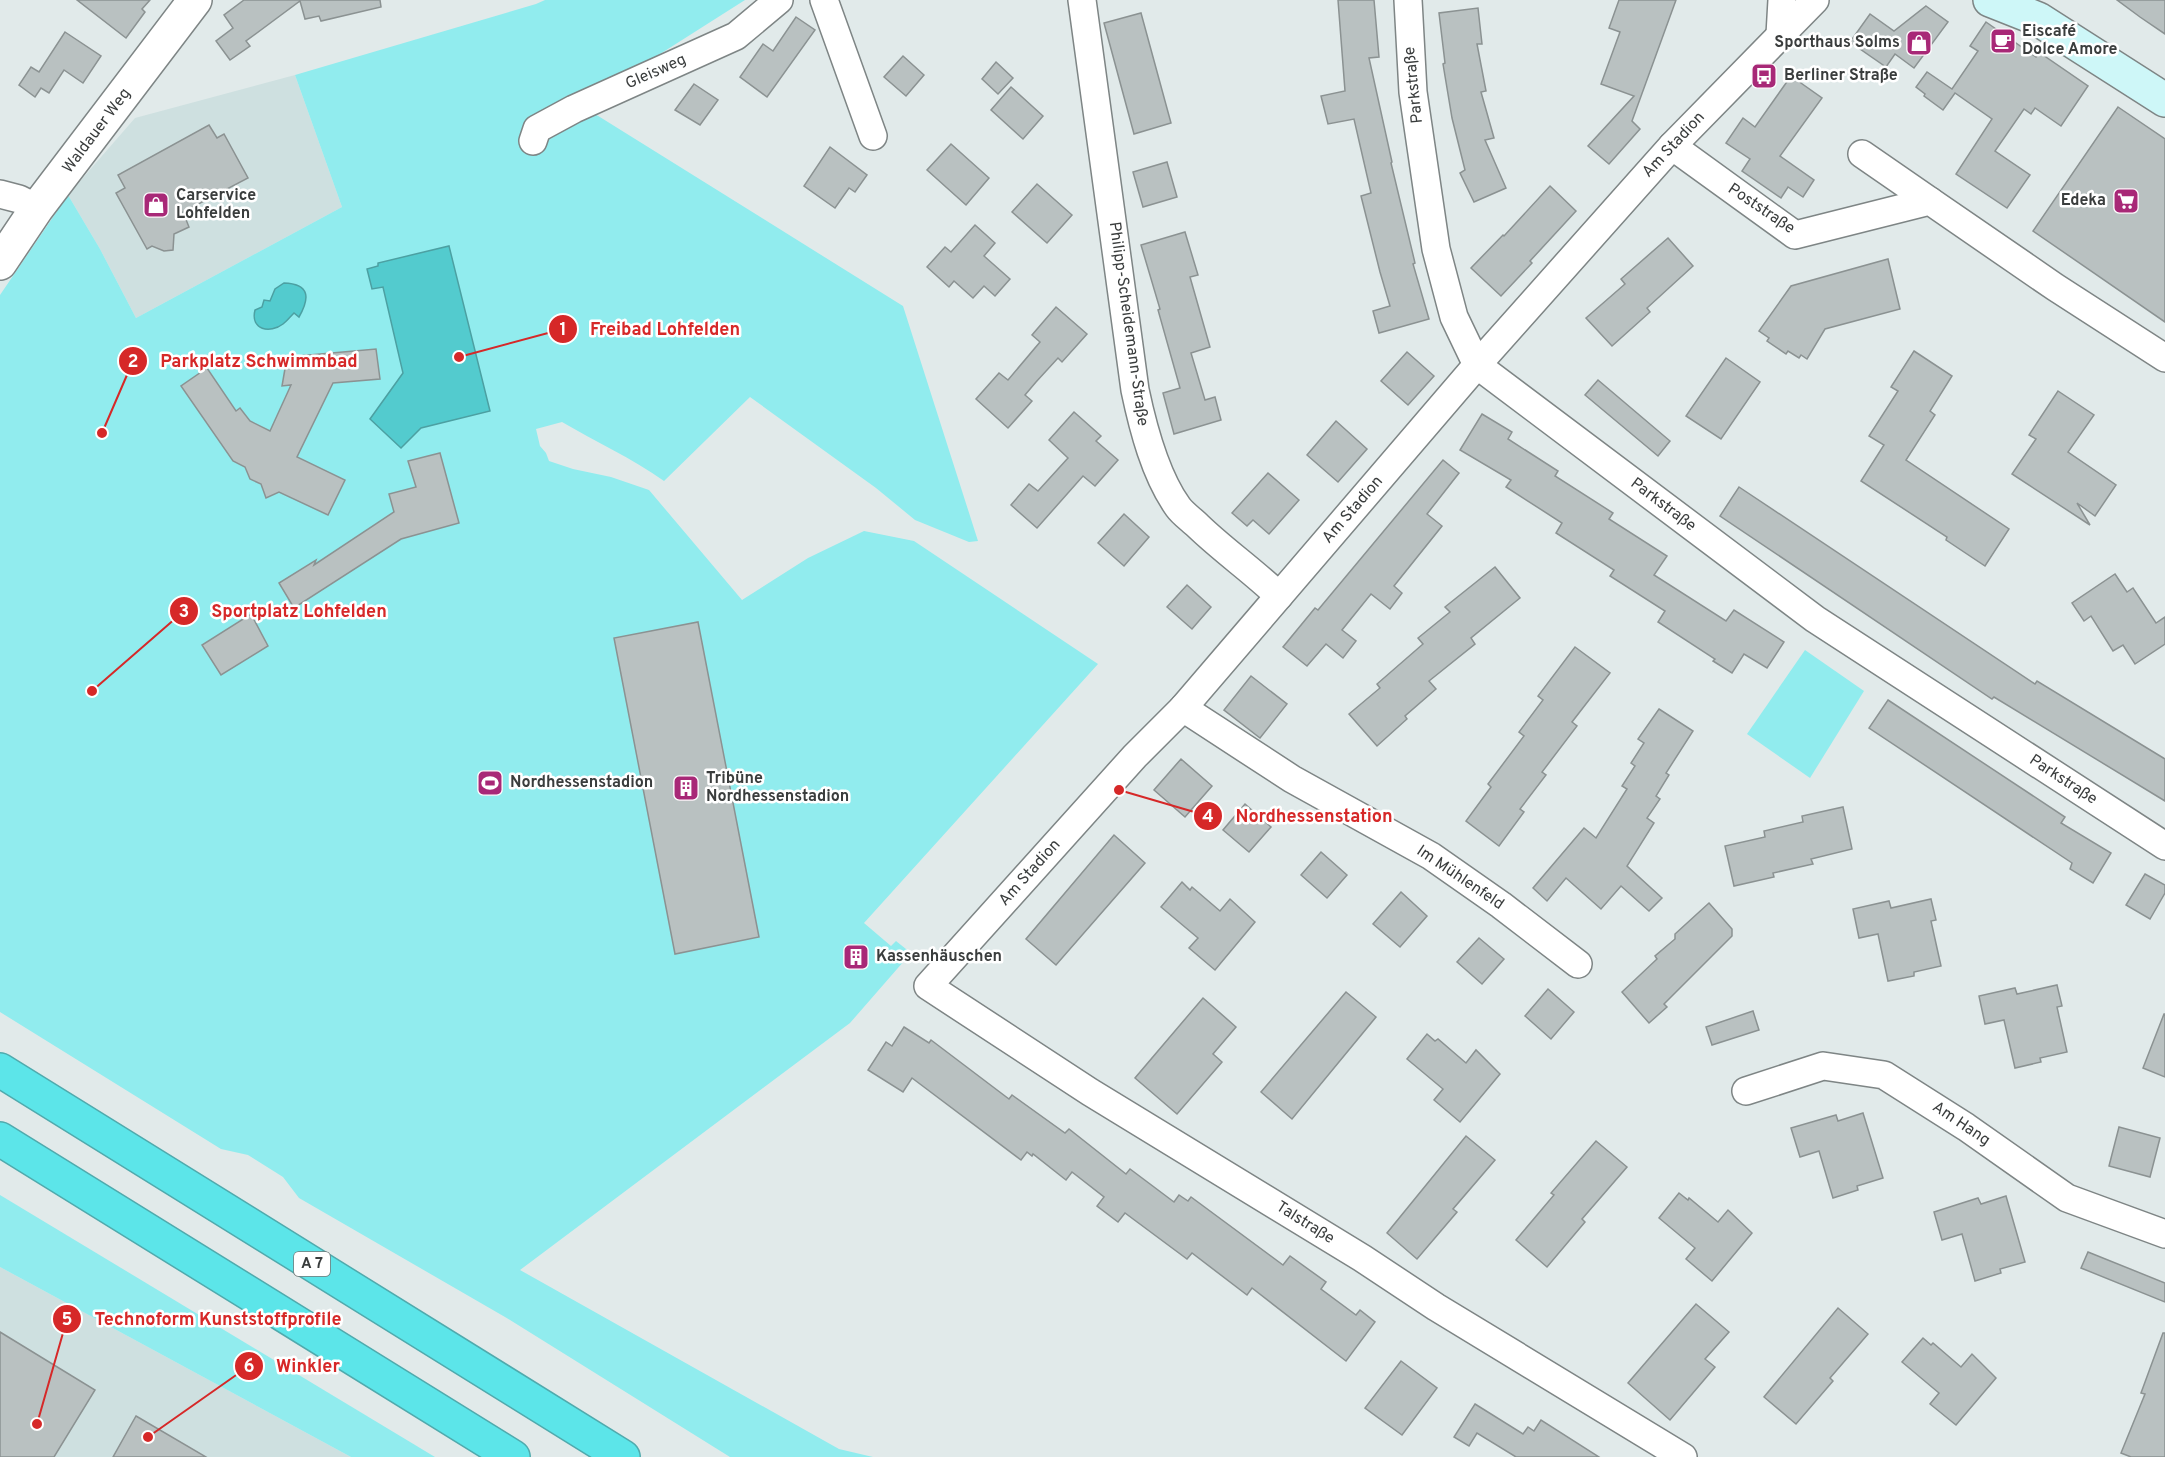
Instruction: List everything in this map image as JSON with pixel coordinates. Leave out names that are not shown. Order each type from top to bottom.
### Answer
[{"type":"highway","name":"A 7","points":[[0,1070],[623,1457]]},
{"type":"highway","points":[[0,1139],[513,1457]]},
{"type":"main road","points":[[1990,0],[2038,19],[2165,100]]},
{"type":"street","name":"Waldauer Weg","points":[[0,262],[37,208],[195,0]]},
{"type":"street","name":"Gleisweg","points":[[533,141],[537,129],[574,109],[736,36],[779,0]]},
{"type":"street","points":[[824,0],[873,136]]},
{"type":"street","name":"Philipp-Scheidemann-Straße","points":[[1082,0],[1135,390],[1144,433],[1159,471],[1178,507],[1222,549],[1262,579],[1279,596]]},
{"type":"street","name":"Parkstraße","points":[[1408,0],[1413,92],[1436,249],[1454,317],[1478,366],[1815,619],[2165,846]]},
{"type":"street","points":[[1780,35],[1782,0]]},
{"type":"street","name":"Am Stadion","points":[[928,986],[1135,756],[1183,708],[1478,366],[1672,146],[1815,0]]},
{"type":"street","name":"Poststraße","points":[[1672,146],[1795,235],[1930,201]]},
{"type":"street","points":[[1862,154],[2055,287],[2165,358]]},
{"type":"street","points":[[0,194],[19,199],[37,208]]},
{"type":"street","name":"Im Mühlenfeld","points":[[1183,708],[1292,779],[1431,856],[1501,905],[1578,964]]},
{"type":"street","name":"Talstraße","points":[[928,986],[1090,1092],[1683,1457]]},
{"type":"street","name":"Am Hang","points":[[1746,1091],[1823,1066],[1884,1075],[1966,1127],[2067,1198],[2165,1234]]},
{"type":"shaded area","points":[[545,0],[745,0],[649,61],[587,109],[903,306],[978,541],[969,542],[915,520],[876,488],[750,397],[664,481],[627,457],[562,422],[536,429],[540,446],[549,461],[611,477],[649,490],[742,600],[808,558],[864,531],[914,541],[1098,664],[864,923],[891,946],[896,941],[911,953],[850,1023],[520,1270],[839,1449],[873,1457],[730,1457],[505,1317],[299,1198],[283,1177],[248,1155],[221,1149],[0,1012],[0,295],[68,195],[100,249],[136,318],[342,207],[295,75]]},
{"type":"shaded area","points":[[295,75],[342,207],[136,318],[100,249],[68,195],[135,118]]},
{"type":"shaded area","points":[[449,246],[490,411],[421,428],[401,448],[370,419],[403,373],[383,287],[372,289],[367,269],[378,266],[378,263]]},
{"type":"shaded area","points":[[284,283],[299,286],[305,293],[305,304],[299,317],[294,313],[284,323],[272,329],[258,326],[254,317],[255,310],[262,307],[264,300],[270,301],[275,289]]},
{"type":"shaded area","points":[[1805,650],[1864,691],[1810,778],[1747,734]]},
{"type":"shaded area","points":[[0,1195],[435,1457],[351,1457],[0,1267]]},
{"type":"shaded area","points":[[0,1267],[159,1353],[351,1457],[0,1457]]},
{"type":"building","points":[[77,0],[150,0],[142,9],[145,12],[126,38]]},
{"type":"building","points":[[244,0],[380,0],[381,7],[321,21],[319,16],[305,19],[300,1],[246,41],[250,46],[230,60],[216,41],[233,28],[224,15]]},
{"type":"building","points":[[1338,0],[1374,0],[1379,57],[1369,58],[1415,263],[1413,264],[1429,319],[1379,333],[1373,311],[1390,306],[1361,196],[1371,193],[1354,119],[1328,124],[1321,96],[1345,91]]},
{"type":"building","points":[[1619,0],[1676,0],[1632,121],[1640,129],[1609,164],[1588,146],[1634,96],[1601,84],[1620,32],[1609,28]]},
{"type":"building","points":[[2117,0],[2165,0],[2165,34],[2140,17]]},
{"type":"building","points":[[1926,6],[1948,22],[1914,68],[1895,54],[1886,67],[1850,42],[1870,14],[1894,31]]},
{"type":"building","points":[[1478,8],[1482,44],[1477,44],[1486,91],[1481,92],[1494,138],[1485,140],[1506,188],[1474,202],[1460,173],[1465,170],[1452,118],[1443,64],[1445,63],[1439,13]]},
{"type":"building","points":[[1141,13],[1171,123],[1134,134],[1104,23]]},
{"type":"building","points":[[796,17],[815,30],[767,97],[740,77],[763,44],[773,51]]},
{"type":"building","points":[[1986,22],[2036,57],[2040,53],[2088,86],[2061,126],[2035,108],[2031,114],[2024,109],[1995,151],[2030,175],[2007,208],[1956,174],[1992,119],[1955,93],[1943,110],[1916,87],[1927,72],[1952,89],[1978,51],[1970,46]]},
{"type":"building","points":[[65,32],[101,56],[83,83],[64,70],[49,93],[41,88],[35,97],[19,85],[31,67],[39,72]]},
{"type":"building","points":[[903,56],[924,75],[906,96],[884,77]]},
{"type":"building","points":[[996,62],[1013,78],[998,94],[982,79]]},
{"type":"building","points":[[1791,76],[1822,98],[1780,156],[1814,180],[1803,197],[1788,187],[1781,198],[1742,171],[1750,159],[1726,143],[1743,118],[1755,127]]},
{"type":"building","points":[[694,84],[718,100],[700,125],[675,110]]},
{"type":"building","points":[[1011,87],[1043,116],[1023,139],[991,110]]},
{"type":"building","points":[[2118,107],[2165,139],[2165,322],[2033,231]]},
{"type":"building","points":[[209,125],[217,138],[224,134],[248,178],[183,212],[189,227],[174,234],[173,250],[164,251],[152,246],[147,249],[116,193],[125,188],[118,175]]},
{"type":"building","points":[[951,144],[989,178],[966,205],[927,170]]},
{"type":"building","points":[[830,147],[867,175],[855,192],[849,188],[835,208],[804,186]]},
{"type":"building","points":[[1167,162],[1177,197],[1143,207],[1133,172]]},
{"type":"building","points":[[1037,184],[1072,215],[1047,243],[1012,212]]},
{"type":"building","points":[[1550,186],[1576,211],[1501,296],[1471,268]]},
{"type":"building","points":[[975,225],[995,243],[984,256],[1010,279],[995,296],[984,286],[973,298],[954,281],[949,287],[927,267],[945,247],[951,252]]},
{"type":"building","points":[[1185,232],[1198,275],[1190,277],[1210,347],[1191,353],[1205,400],[1215,397],[1221,420],[1174,434],[1163,393],[1180,388],[1141,245]]},
{"type":"building","points":[[1668,238],[1693,266],[1647,308],[1650,312],[1612,346],[1586,318],[1625,284],[1621,279]]},
{"type":"building","points":[[1888,259],[1900,309],[1825,329],[1807,359],[1801,355],[1799,358],[1788,351],[1786,354],[1767,341],[1769,338],[1759,331],[1791,286]]},
{"type":"building","points":[[1056,307],[1087,334],[1062,362],[1058,358],[1025,395],[1032,401],[1008,428],[976,399],[999,373],[1008,380],[1040,342],[1032,335]]},
{"type":"building","points":[[376,349],[380,379],[333,383],[297,457],[345,480],[328,515],[279,492],[266,498],[261,484],[250,479],[245,467],[233,461],[181,386],[207,368],[236,411],[240,408],[250,421],[270,431],[291,385],[282,386],[287,357]]},
{"type":"building","points":[[1914,351],[1952,376],[1930,411],[1935,415],[1906,460],[2009,529],[1985,566],[1946,540],[1947,537],[1861,481],[1884,445],[1869,436],[1898,391],[1891,387]]},
{"type":"building","points":[[1407,352],[1434,376],[1408,405],[1381,381]]},
{"type":"building","points":[[1726,358],[1760,382],[1721,439],[1686,416]]},
{"type":"building","points":[[1598,380],[1670,441],[1658,456],[1585,395]]},
{"type":"building","points":[[2058,391],[2094,415],[2068,452],[2116,485],[2095,516],[2077,503],[2090,525],[2012,474],[2036,439],[2029,435]]},
{"type":"building","points":[[1074,412],[1101,436],[1096,441],[1118,460],[1095,486],[1083,476],[1037,528],[1011,505],[1029,484],[1038,491],[1068,458],[1049,440]]},
{"type":"building","points":[[1482,414],[1512,432],[1508,439],[1558,471],[1555,476],[1613,513],[1609,519],[1667,556],[1654,575],[1726,621],[1734,610],[1784,642],[1767,668],[1744,654],[1732,673],[1713,661],[1715,659],[1658,622],[1665,611],[1610,576],[1614,570],[1556,533],[1562,523],[1506,487],[1511,480],[1460,450]]},
{"type":"building","points":[[1336,421],[1367,449],[1338,482],[1307,455]]},
{"type":"building","points":[[440,453],[459,523],[401,539],[294,608],[279,583],[316,560],[314,565],[394,512],[389,494],[416,487],[408,461]]},
{"type":"building","points":[[1443,460],[1459,473],[1427,514],[1442,526],[1394,586],[1402,593],[1390,609],[1371,594],[1342,630],[1356,641],[1343,658],[1326,644],[1307,666],[1283,647],[1315,608],[1318,610]]},
{"type":"building","points":[[1268,473],[1299,500],[1269,534],[1253,520],[1247,526],[1232,513]]},
{"type":"building","points":[[1739,487],[2035,684],[2037,681],[2165,759],[2165,801],[1994,697],[1992,699],[1720,516]]},
{"type":"building","points":[[1124,514],[1149,537],[1124,566],[1098,543]]},
{"type":"building","points":[[1495,567],[1520,598],[1471,638],[1475,644],[1429,681],[1436,689],[1405,716],[1407,719],[1377,746],[1349,714],[1380,688],[1377,684],[1423,644],[1418,638],[1450,612],[1445,607]]},
{"type":"building","points":[[2115,574],[2127,592],[2133,588],[2156,623],[2165,617],[2165,644],[2135,664],[2123,645],[2113,651],[2091,616],[2084,621],[2072,603]]},
{"type":"building","points":[[1187,585],[1211,607],[1192,629],[1167,607]]},
{"type":"building","points":[[251,614],[268,646],[221,675],[202,645]]},
{"type":"building","name":"Tribüne Nordhessenstadion","points":[[698,622],[759,937],[675,954],[614,638]]},
{"type":"building","points":[[1575,647],[1610,673],[1572,722],[1577,726],[1542,772],[1546,775],[1520,809],[1524,812],[1499,846],[1466,821],[1491,787],[1488,784],[1524,736],[1519,732],[1543,700],[1538,696]]},
{"type":"building","points":[[1251,676],[1287,704],[1260,738],[1224,710]]},
{"type":"building","points":[[1888,700],[2065,817],[2061,823],[2111,853],[2093,883],[2070,869],[2072,863],[1869,728]]},
{"type":"building","points":[[1659,709],[1693,731],[1666,773],[1669,775],[1656,796],[1660,799],[1647,818],[1654,823],[1627,866],[1662,898],[1649,911],[1621,886],[1601,909],[1566,878],[1547,901],[1533,888],[1584,828],[1596,838],[1627,789],[1622,786],[1635,766],[1631,763],[1644,743],[1638,739]]},
{"type":"building","points":[[1181,759],[1212,786],[1185,817],[1154,790]]},
{"type":"building","points":[[1245,804],[1271,827],[1249,852],[1223,830]]},
{"type":"building","points":[[1843,807],[1852,849],[1811,859],[1813,864],[1773,873],[1774,877],[1734,886],[1725,846],[1765,837],[1764,831],[1803,822],[1802,816]]},
{"type":"building","points":[[1114,835],[1145,863],[1056,965],[1026,939]]},
{"type":"building","points":[[1321,852],[1347,875],[1327,898],[1301,875]]},
{"type":"building","points":[[2145,874],[2165,885],[2165,893],[2150,919],[2126,905]]},
{"type":"building","points":[[1182,882],[1190,890],[1192,887],[1220,911],[1230,899],[1255,922],[1215,970],[1189,948],[1198,938],[1161,907]]},
{"type":"building","points":[[1401,892],[1427,916],[1400,947],[1373,924]]},
{"type":"building","points":[[1931,899],[1936,920],[1931,921],[1941,966],[1914,972],[1914,976],[1888,981],[1878,934],[1859,938],[1853,909],[1889,901],[1891,908]]},
{"type":"building","points":[[1709,903],[1732,929],[1732,936],[1664,1004],[1667,1007],[1649,1023],[1622,992],[1657,959],[1655,956],[1675,939],[1675,934]]},
{"type":"building","points":[[1479,938],[1504,959],[1482,984],[1457,962]]},
{"type":"building","points":[[2057,985],[2062,1006],[2057,1007],[2067,1052],[2040,1058],[2041,1062],[2015,1068],[2004,1020],[1985,1024],[1979,996],[2015,988],[2017,994]]},
{"type":"building","points":[[1548,989],[1574,1012],[1551,1039],[1525,1016]]},
{"type":"building","points":[[1346,992],[1376,1017],[1292,1119],[1261,1092]]},
{"type":"building","points":[[1203,998],[1236,1027],[1213,1054],[1222,1062],[1177,1114],[1135,1078]]},
{"type":"building","points":[[1753,1011],[1759,1030],[1712,1045],[1706,1027]]},
{"type":"building","points":[[2165,1014],[2165,1077],[2143,1068]]},
{"type":"building","points":[[904,1027],[929,1043],[931,1040],[1009,1099],[1012,1095],[1065,1133],[1069,1129],[1126,1174],[1130,1169],[1174,1202],[1179,1195],[1188,1201],[1191,1197],[1283,1265],[1290,1256],[1326,1282],[1321,1289],[1356,1315],[1360,1310],[1375,1322],[1346,1361],[1252,1288],[1247,1295],[1192,1253],[1187,1259],[1125,1213],[1118,1222],[1097,1206],[1104,1197],[1072,1172],[1066,1180],[1033,1154],[1032,1156],[1027,1152],[1021,1160],[912,1078],[903,1092],[868,1070],[886,1042],[892,1046]]},
{"type":"building","points":[[1427,1034],[1435,1041],[1438,1039],[1466,1063],[1476,1050],[1500,1074],[1460,1122],[1434,1100],[1443,1089],[1407,1059]]},
{"type":"building","points":[[1863,1113],[1883,1178],[1857,1186],[1858,1190],[1833,1198],[1819,1151],[1800,1157],[1791,1128],[1836,1115],[1838,1121]]},
{"type":"building","points":[[2119,1127],[2160,1138],[2150,1177],[2109,1166]]},
{"type":"building","points":[[1466,1136],[1495,1160],[1453,1209],[1457,1212],[1417,1259],[1387,1233]]},
{"type":"building","points":[[1596,1141],[1627,1167],[1582,1219],[1585,1222],[1547,1267],[1516,1240],[1554,1195],[1551,1193]]},
{"type":"building","points":[[1679,1193],[1688,1200],[1689,1198],[1718,1222],[1728,1210],[1752,1233],[1712,1281],[1686,1259],[1695,1248],[1659,1218]]},
{"type":"building","points":[[2006,1196],[2025,1262],[2000,1269],[2001,1273],[1975,1281],[1962,1234],[1942,1240],[1934,1212],[1978,1198],[1981,1204]]},
{"type":"building","points":[[2088,1252],[2165,1283],[2165,1302],[2081,1268]]},
{"type":"building","points":[[1696,1304],[1729,1332],[1705,1359],[1715,1367],[1670,1420],[1628,1383]]},
{"type":"building","points":[[1838,1308],[1868,1334],[1830,1378],[1833,1381],[1796,1424],[1764,1397]]},
{"type":"building","points":[[0,1332],[95,1390],[54,1457],[0,1457]]},
{"type":"building","points":[[2163,1333],[2165,1333],[2165,1457],[2131,1457],[2121,1453],[2145,1394],[2141,1393]]},
{"type":"building","points":[[1923,1338],[1931,1345],[1933,1343],[1961,1367],[1972,1354],[1996,1378],[1956,1425],[1930,1404],[1939,1393],[1902,1362]]},
{"type":"building","points":[[1401,1361],[1437,1388],[1402,1435],[1365,1408]]},
{"type":"building","points":[[1475,1404],[1523,1434],[1528,1427],[1534,1431],[1541,1420],[1599,1457],[1516,1457],[1477,1433],[1469,1446],[1454,1437]]},
{"type":"building","points":[[136,1416],[206,1457],[113,1457]]},
{"type":"place","name":"Eiscafé Dolce Amore","points":[[2003,41]]},
{"type":"place","name":"Sporthaus Solms","points":[[1919,43]]},
{"type":"place","name":"Berliner Straße","points":[[1764,76]]},
{"type":"place","name":"Edeka","points":[[2126,201]]},
{"type":"place","name":"Carservice Lohfelden","points":[[156,205]]},
{"type":"place","name":"Freibad Lohfelden","points":[[459,357]]},
{"type":"place","name":"Parkplatz Schwimmbad","points":[[102,433]]},
{"type":"place","name":"Sportplatz Lohfelden","points":[[92,691]]},
{"type":"place","name":"Nordhessenstadion","points":[[490,783]]},
{"type":"place","name":"Tribüne Nordhessenstadion","points":[[686,788]]},
{"type":"place","name":"Nordhessenstation","points":[[1119,790]]},
{"type":"place","name":"Kassenhäuschen","points":[[856,957]]},
{"type":"place","name":"Technoform Kunststoffprofile","points":[[37,1424]]},
{"type":"place","name":"Winkler","points":[[148,1437]]}]
